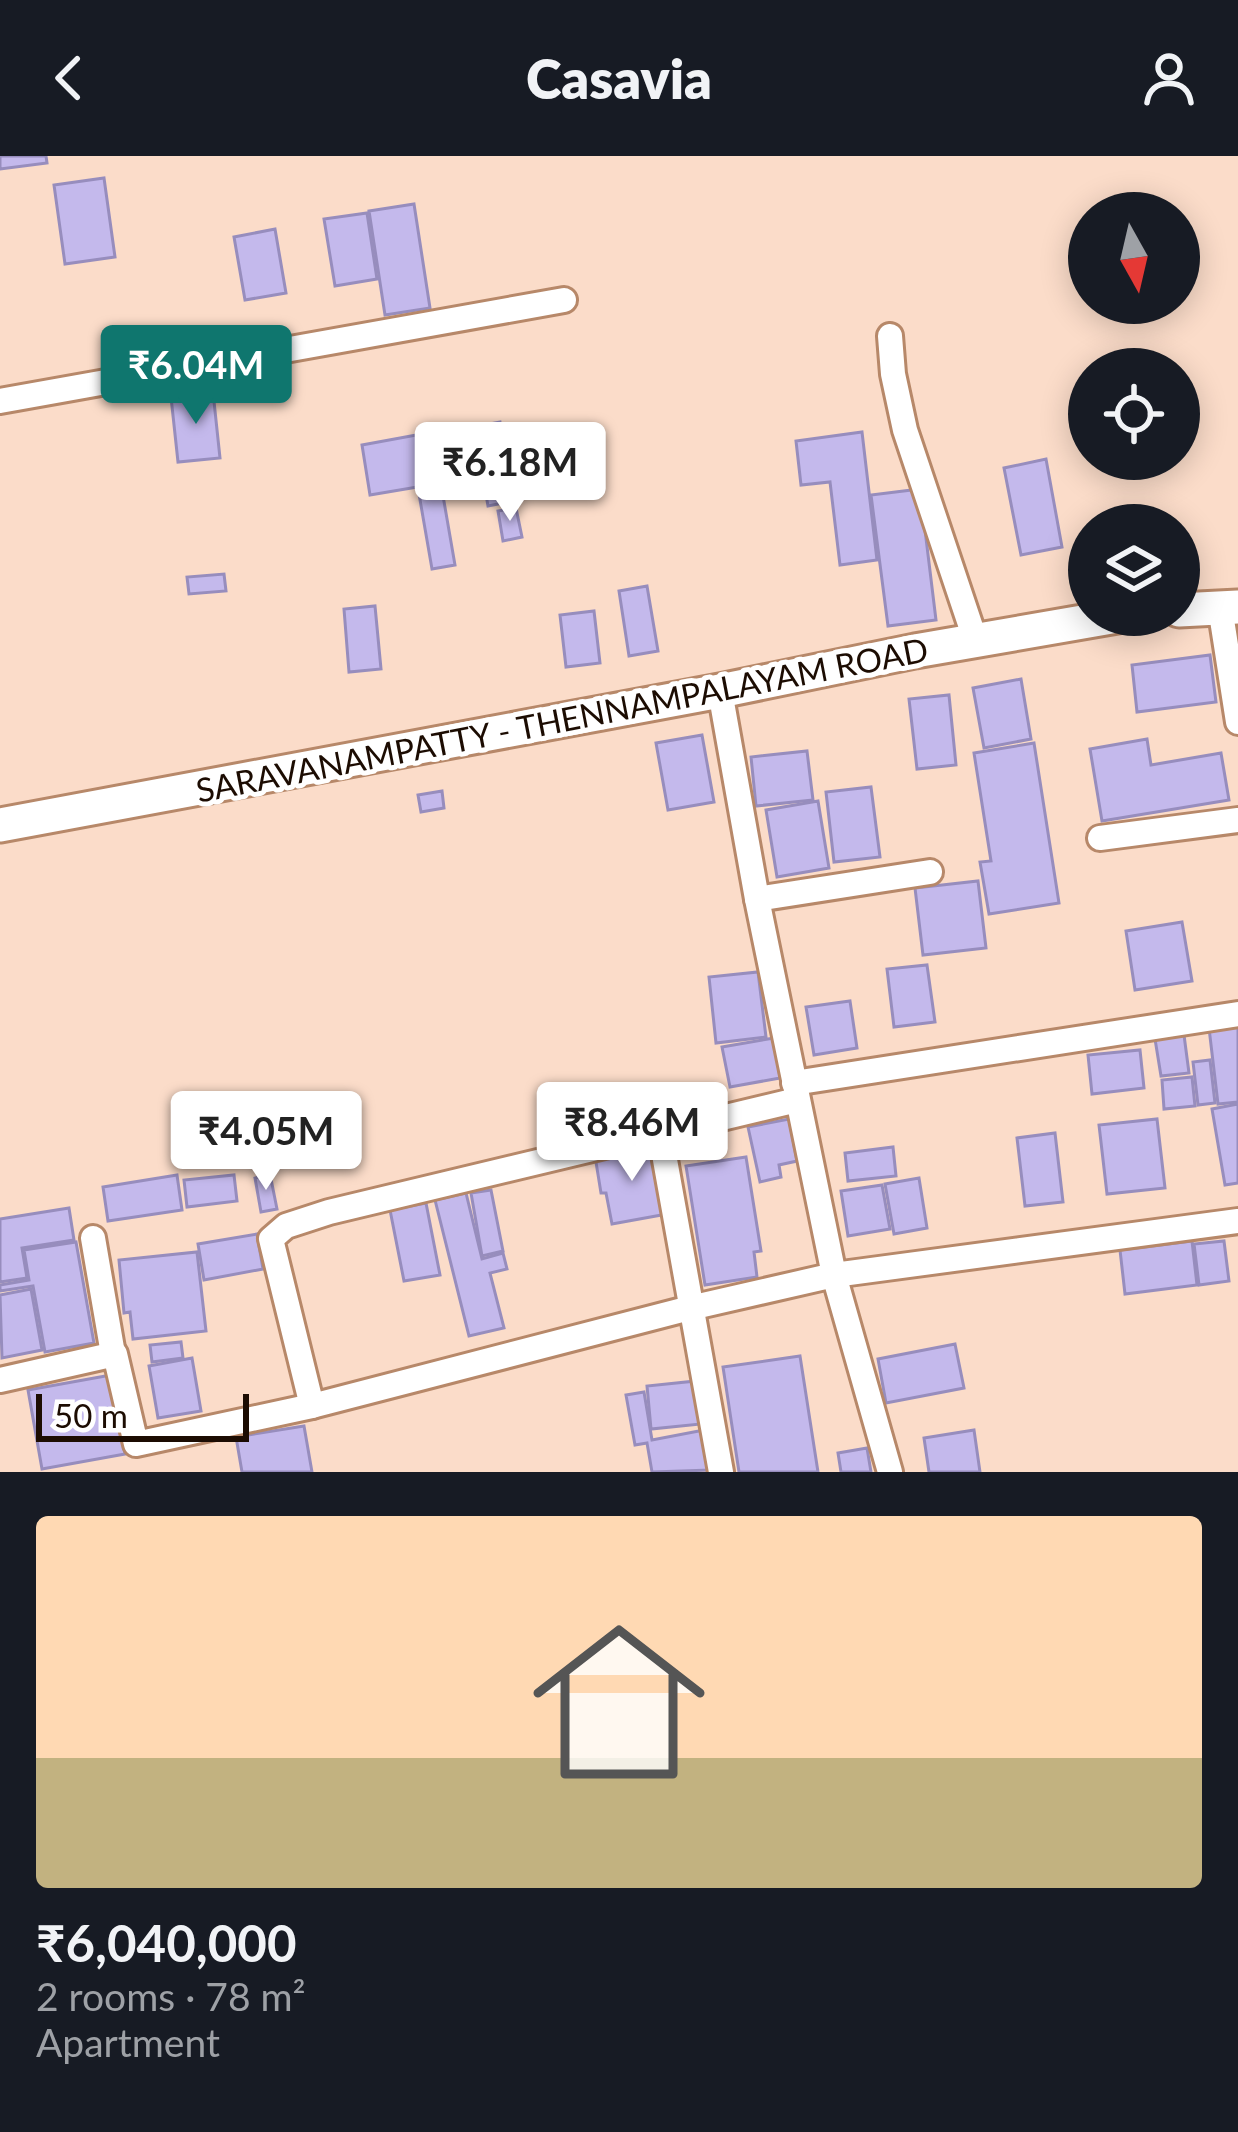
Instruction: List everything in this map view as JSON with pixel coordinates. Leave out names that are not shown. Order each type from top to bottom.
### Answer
[{"type":"main road","name":"SARAVANAMPATTY - THENNAMPALAYAM ROAD","points":[[0,826],[1068,625]]},
{"type":"street","points":[[0,401],[564,300]]},
{"type":"street","points":[[890,336],[905,430],[976,642]]},
{"type":"street","points":[[1229,607],[1238,722]]},
{"type":"street","points":[[720,691],[833,1274],[890,1472]]},
{"type":"street","points":[[1100,838],[1238,820]]},
{"type":"street","points":[[757,899],[930,872]]},
{"type":"street","points":[[312,1406],[271,1239],[286,1226],[329,1211],[661,1132],[796,1092],[1238,1014]]},
{"type":"street","points":[[661,1132],[721,1472]]},
{"type":"street","points":[[136,1444],[312,1406],[833,1274],[1238,1221]]},
{"type":"street","points":[[93,1238],[139,1472]]},
{"type":"street","points":[[0,1380],[113,1354]]},
{"type":"building","points":[[0,156],[46,156],[47,163],[0,169]]},
{"type":"building","points":[[104,178],[115,257],[65,264],[54,185]]},
{"type":"building","points":[[414,204],[430,308],[385,315],[369,211]]},
{"type":"building","points":[[367,213],[377,279],[335,286],[324,219]]},
{"type":"building","points":[[275,229],[286,293],[245,300],[234,237]]},
{"type":"building","points":[[213,392],[220,458],[178,462],[171,397]]},
{"type":"building","points":[[500,422],[513,501],[488,506],[474,427]]},
{"type":"building","points":[[438,431],[447,482],[370,495],[362,445]]},
{"type":"building","points":[[862,432],[877,560],[840,565],[830,482],[801,485],[796,441]]},
{"type":"building","points":[[1046,459],[1062,547],[1021,555],[1004,468]]},
{"type":"building","points":[[920,489],[936,620],[888,626],[871,495]]},
{"type":"building","points":[[442,490],[455,565],[432,569],[419,494]]},
{"type":"building","points":[[516,508],[522,537],[503,541],[498,511]]},
{"type":"building","points":[[224,574],[226,591],[189,594],[187,577]]},
{"type":"building","points":[[647,586],[658,651],[629,656],[619,591]]},
{"type":"building","points":[[375,606],[381,669],[349,672],[344,609]]},
{"type":"building","points":[[594,611],[600,663],[566,667],[560,615]]},
{"type":"building","points":[[1210,655],[1216,702],[1137,712],[1132,665]]},
{"type":"building","points":[[1021,679],[1031,739],[984,748],[973,688]]},
{"type":"building","points":[[949,695],[956,765],[917,769],[909,699]]},
{"type":"building","points":[[702,735],[714,802],[668,810],[656,743]]},
{"type":"building","points":[[1147,739],[1151,765],[1221,753],[1229,800],[1102,821],[1090,749]]},
{"type":"building","points":[[1034,743],[1059,903],[989,914],[980,862],[991,861],[974,753]]},
{"type":"building","points":[[807,751],[813,800],[756,806],[751,757]]},
{"type":"building","points":[[871,787],[880,857],[834,862],[826,792]]},
{"type":"building","points":[[442,791],[444,808],[421,812],[418,795]]},
{"type":"building","points":[[818,801],[829,868],[777,877],[766,810]]},
{"type":"building","points":[[978,881],[986,948],[923,955],[915,888]]},
{"type":"building","points":[[1182,922],[1192,981],[1135,990],[1126,931]]},
{"type":"building","points":[[927,965],[935,1022],[894,1027],[887,969]]},
{"type":"building","points":[[758,972],[766,1037],[716,1043],[709,977]]},
{"type":"building","points":[[850,1001],[857,1048],[814,1055],[806,1007]]},
{"type":"building","points":[[1238,1024],[1238,1102],[1218,1104],[1209,1028]]},
{"type":"building","points":[[1184,1035],[1189,1073],[1161,1076],[1155,1039]]},
{"type":"building","points":[[774,1038],[780,1078],[730,1087],[722,1047]]},
{"type":"building","points":[[1140,1050],[1144,1088],[1092,1094],[1088,1055]]},
{"type":"building","points":[[1210,1060],[1215,1103],[1198,1105],[1193,1062]]},
{"type":"building","points":[[1192,1077],[1195,1106],[1164,1109],[1162,1080]]},
{"type":"building","points":[[1238,1104],[1238,1183],[1225,1185],[1212,1109]]},
{"type":"building","points":[[789,1119],[797,1161],[779,1165],[781,1177],[760,1182],[748,1127]]},
{"type":"building","points":[[1157,1119],[1165,1188],[1107,1194],[1099,1125]]},
{"type":"building","points":[[1055,1133],[1063,1202],[1025,1206],[1017,1138]]},
{"type":"building","points":[[655,1145],[667,1214],[612,1224],[595,1156]]},
{"type":"building","points":[[893,1147],[896,1176],[848,1181],[845,1153]]},
{"type":"building","points":[[746,1157],[761,1251],[754,1252],[757,1277],[705,1285],[686,1166]]},
{"type":"building","points":[[270,1174],[277,1209],[261,1212],[255,1178]]},
{"type":"building","points":[[177,1175],[182,1210],[108,1221],[103,1187]]},
{"type":"building","points":[[234,1175],[237,1201],[187,1207],[184,1180]]},
{"type":"building","points":[[919,1178],[927,1228],[894,1234],[885,1184]]},
{"type":"building","points":[[882,1185],[890,1229],[848,1236],[841,1191]]},
{"type":"building","points":[[491,1190],[503,1251],[482,1256],[471,1193]]},
{"type":"building","points":[[466,1193],[482,1259],[503,1253],[507,1269],[490,1273],[504,1328],[469,1336],[435,1200]]},
{"type":"building","points":[[426,1203],[440,1275],[404,1281],[390,1210]]},
{"type":"building","points":[[69,1208],[74,1240],[22,1248],[27,1278],[0,1282],[0,1219]]},
{"type":"building","points":[[257,1234],[263,1269],[204,1280],[198,1244]]},
{"type":"building","points":[[1192,1241],[1197,1285],[1125,1294],[1120,1250]]},
{"type":"building","points":[[1224,1241],[1229,1281],[1199,1285],[1194,1244]]},
{"type":"building","points":[[76,1242],[94,1343],[45,1352],[33,1286],[0,1291],[0,1285],[29,1280],[24,1250]]},
{"type":"building","points":[[197,1252],[206,1331],[133,1339],[130,1312],[124,1313],[119,1260]]},
{"type":"building","points":[[31,1289],[42,1350],[2,1358],[0,1295]]},
{"type":"building","points":[[181,1342],[183,1358],[152,1362],[150,1345]]},
{"type":"building","points":[[955,1344],[964,1388],[886,1403],[878,1359]]},
{"type":"building","points":[[800,1356],[818,1472],[739,1472],[723,1367]]},
{"type":"building","points":[[192,1358],[201,1411],[158,1418],[149,1366]]},
{"type":"building","points":[[111,1375],[125,1454],[42,1469],[28,1390]]},
{"type":"building","points":[[696,1381],[701,1424],[651,1429],[647,1386]]},
{"type":"building","points":[[644,1392],[652,1440],[704,1430],[711,1470],[652,1472],[647,1443],[635,1445],[626,1395]]},
{"type":"building","points":[[304,1426],[312,1472],[242,1472],[236,1437]]},
{"type":"building","points":[[974,1430],[980,1472],[929,1472],[924,1438]]},
{"type":"building","points":[[867,1448],[871,1472],[841,1472],[838,1453]]}]
